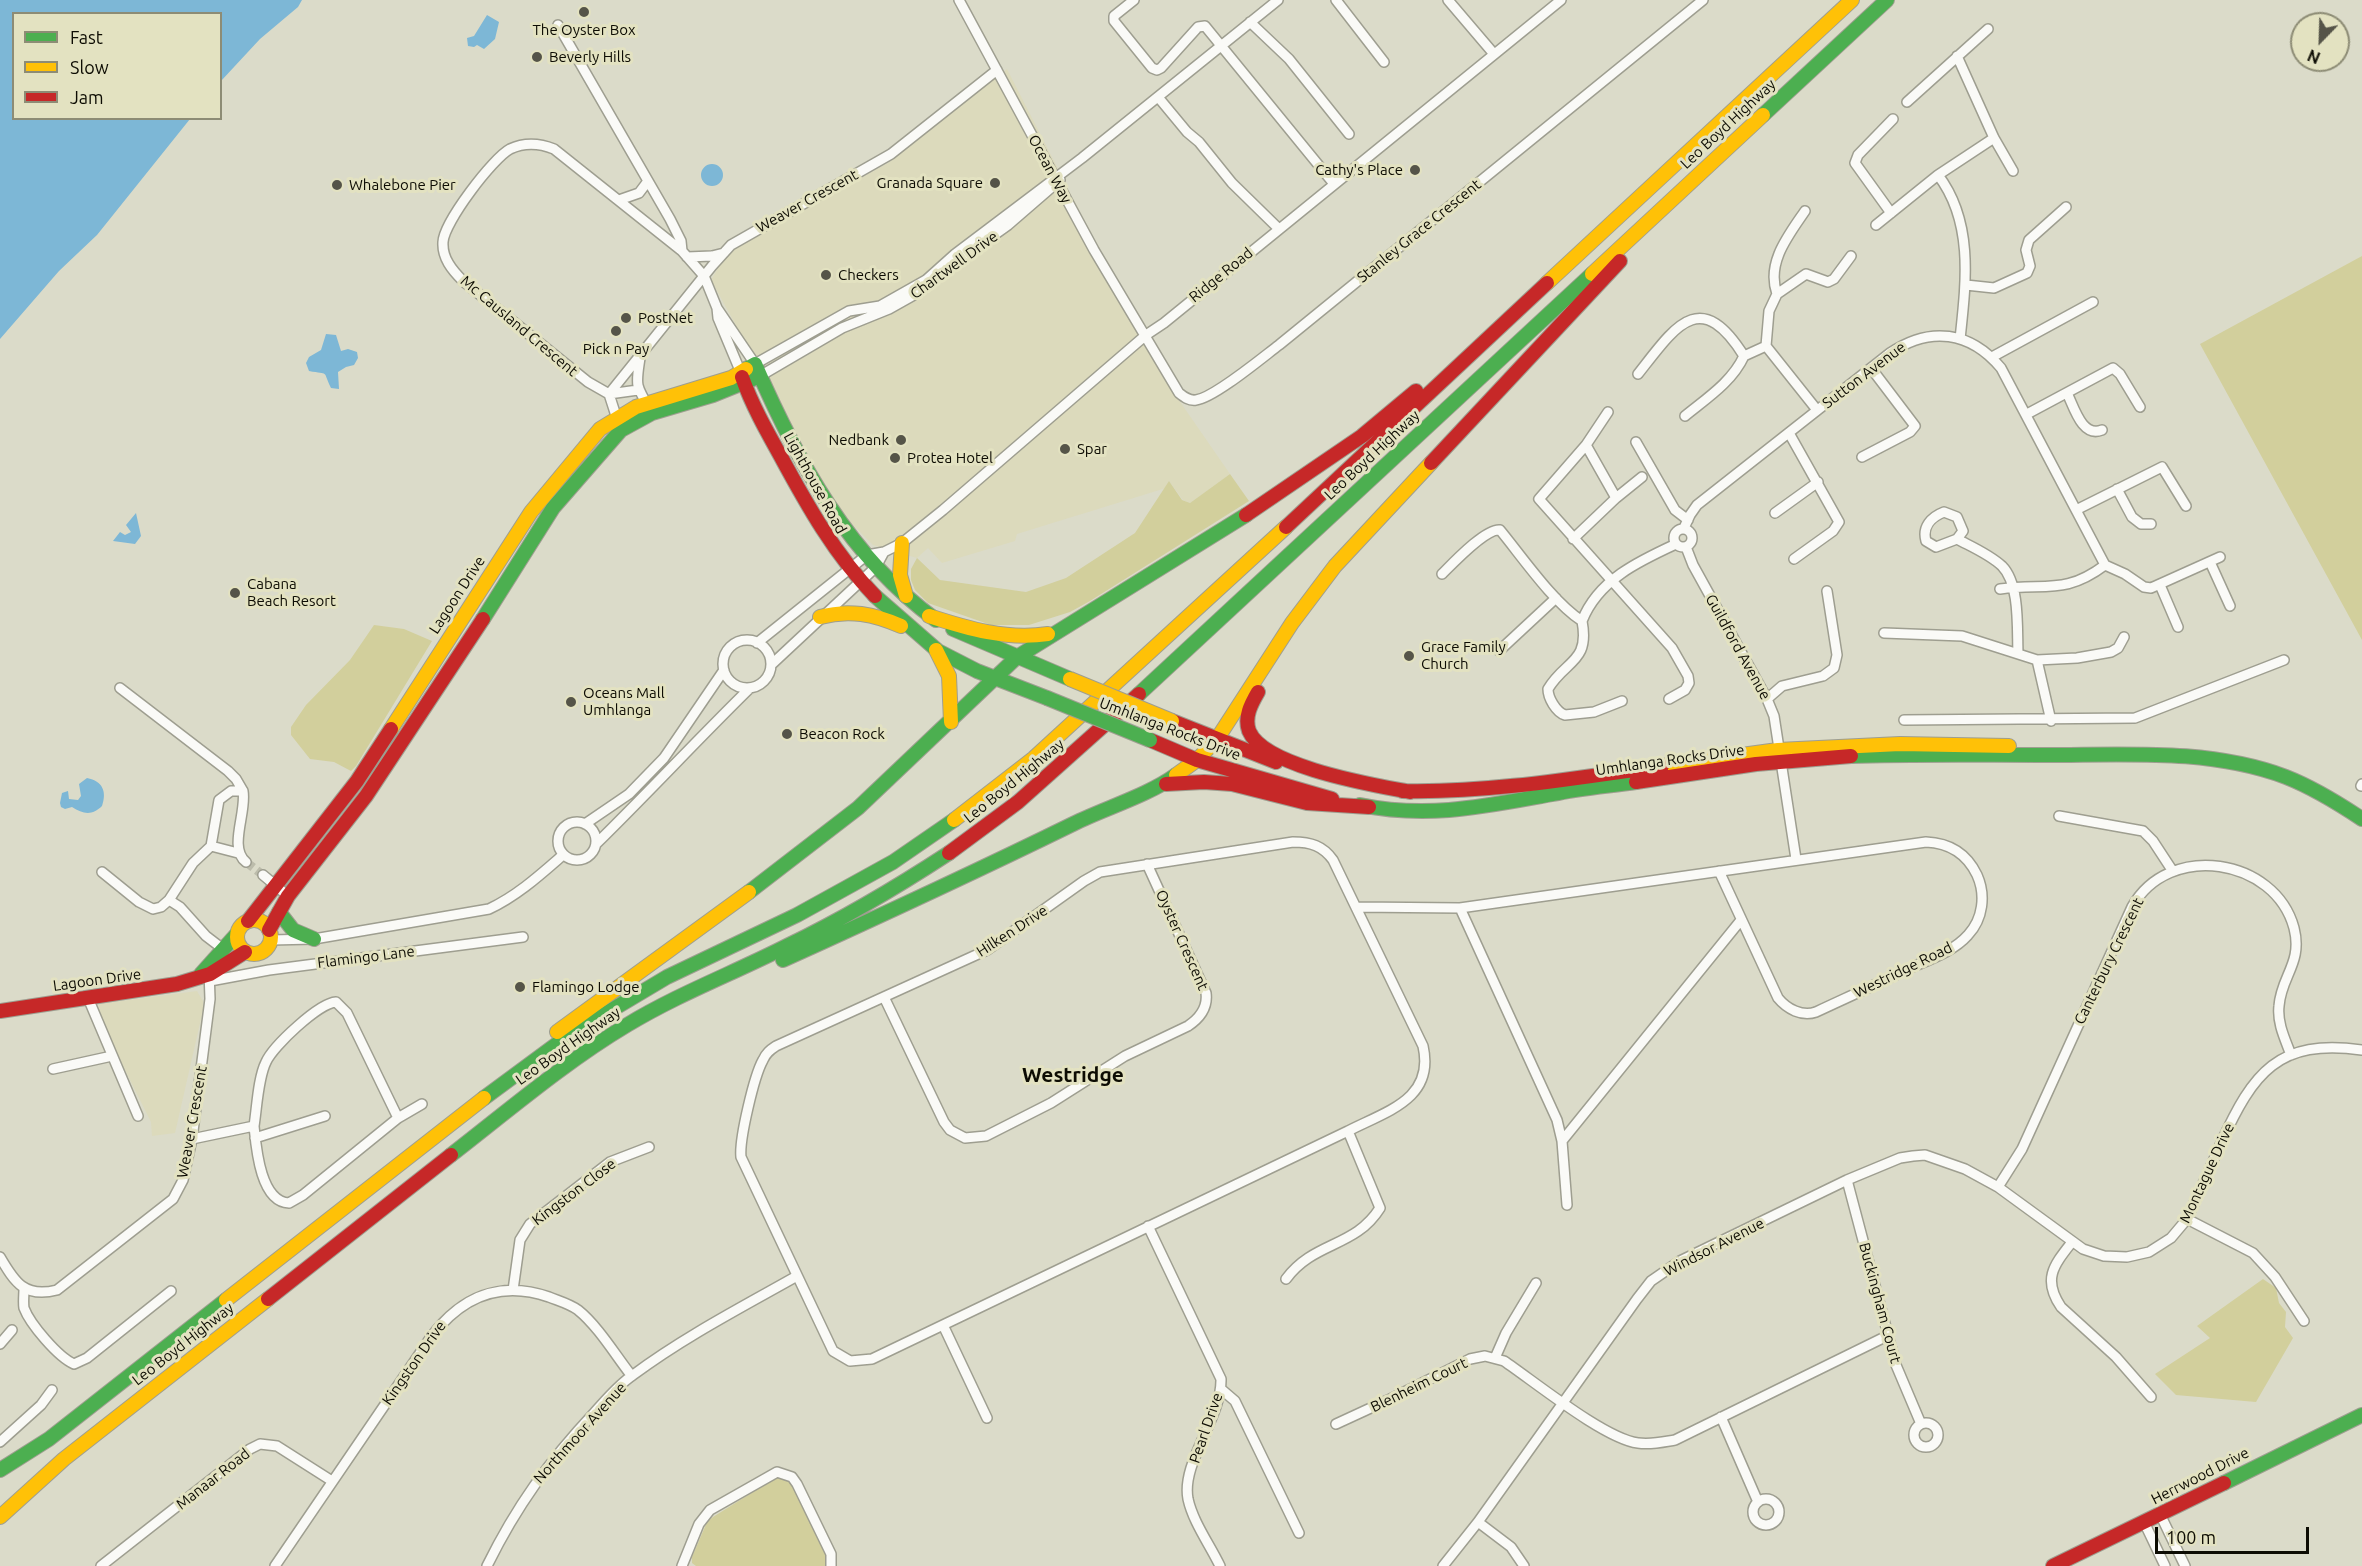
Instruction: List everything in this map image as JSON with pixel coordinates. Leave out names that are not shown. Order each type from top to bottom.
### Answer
[{"type":"main road","name":"Leo Boyd Highway","points":[[0,1470],[50,1439],[379,1179],[524,1067],[568,1036],[667,977],[861,881],[940,831],[997,788],[1034,758],[1127,674],[1852,0]]},
{"type":"main road","name":"Leo Boyd Highway","points":[[0,1517],[64,1459],[575,1058],[628,1024],[684,993],[800,940],[857,910],[968,841],[1018,802],[1149,686],[1887,0]]},
{"type":"main road","points":[[518,1101],[601,1049],[678,1006],[865,924],[1101,810],[1164,784],[1197,760],[1217,739],[1292,623],[1335,566],[1716,158]]},
{"type":"main road","points":[[379,1179],[451,1113],[502,1073],[668,949],[781,869],[858,808],[1017,657],[1232,525],[1362,436],[1612,222]]},
{"type":"main road","name":"Lagoon Drive","points":[[649,408],[713,395],[757,370]]},
{"type":"main road","name":"Lighthouse Road","points":[[757,370],[807,471],[836,515],[876,567],[909,601],[929,616],[974,639],[1017,657]]},
{"type":"main road","name":"Lagoon Drive","points":[[249,921],[357,781],[531,512],[600,429],[618,424],[649,408],[742,379]]},
{"type":"main road","name":"Lighthouse Road","points":[[742,379],[814,519],[850,570],[890,611],[936,650],[993,678]]},
{"type":"main road","points":[[713,395],[734,397],[749,404],[759,414]]},
{"type":"main road","name":"Lagoon Drive","points":[[270,935],[288,896],[366,796],[489,610],[553,508],[618,424]]},
{"type":"main road","points":[[566,468],[578,478]]},
{"type":"main road","points":[[902,543],[900,575],[909,601]]},
{"type":"main road","points":[[510,544],[524,552]]},
{"type":"main road","points":[[1335,566],[1251,702],[1247,717],[1249,729],[1260,746],[1292,761],[1343,779],[1410,792]]},
{"type":"main road","points":[[474,599],[489,610]]},
{"type":"main road","points":[[820,617],[841,612],[868,613],[916,633]]},
{"type":"main road","points":[[929,616],[969,630],[1003,637],[1034,637],[1056,632]]},
{"type":"main road","points":[[936,650],[946,664],[950,676],[951,722]]},
{"type":"main road","name":"Umhlanga Rocks Drive","points":[[1017,657],[1217,739],[1323,778],[1376,790],[1445,792],[1900,744],[2213,749],[2298,773],[2321,783],[2362,808]]},
{"type":"main road","name":"Umhlanga Rocks Drive","points":[[993,678],[1197,760],[1289,788],[1369,807],[1424,811],[1471,810],[1580,789],[1779,756],[2169,755],[2210,757],[2256,766],[2283,775],[2327,795],[2362,819]]},
{"type":"main road","points":[[1164,784],[1225,784],[1307,803],[1369,807]]},
{"type":"main road","points":[[297,857],[309,867]]},
{"type":"main road","points":[[279,912],[287,927],[299,935],[314,939]]},
{"type":"main road","points":[[206,975],[223,949],[236,935],[240,926],[249,921],[263,923],[270,935],[267,948],[259,954],[244,952],[238,945],[236,935]]},
{"type":"main road","name":"Lagoon Drive","points":[[0,1011],[159,988],[206,975],[244,952]]},
{"type":"main road","name":"Herrwood Drive","points":[[2053,1566],[2362,1415]]},
{"type":"street","name":"Ocean Way","points":[[959,0],[1117,290],[1146,335]]},
{"type":"street","points":[[1134,0],[1114,16],[1114,21],[1155,70],[1161,68],[1200,26],[1205,26],[1334,184]]},
{"type":"street","name":"Chartwell Drive","points":[[757,370],[842,328],[889,309],[921,291],[938,275],[1008,225],[1071,166],[1278,0]]},
{"type":"street","points":[[1336,0],[1384,62]]},
{"type":"street","points":[[1448,0],[1494,54]]},
{"type":"street","name":"Ridge Road","points":[[867,555],[884,552],[902,543],[1146,335],[1561,0]]},
{"type":"street","name":"Stanley Grace Crescent","points":[[1146,335],[1179,393],[1185,398],[1197,400],[1214,392],[1279,345],[1703,0]]},
{"type":"street","points":[[1250,22],[1289,59],[1350,134]]},
{"type":"street","points":[[558,26],[648,181],[681,241],[685,254],[712,256],[724,253]]},
{"type":"street","points":[[1907,102],[1988,29]]},
{"type":"street","points":[[1957,56],[1994,138],[2013,171]]},
{"type":"street","name":"Weaver Crescent","points":[[609,394],[704,276],[739,239],[891,154],[997,70]]},
{"type":"street","points":[[1158,97],[1232,183],[1279,228]]},
{"type":"street","points":[[1891,213],[1856,164],[1858,155],[1893,119]]},
{"type":"street","points":[[1876,225],[1938,175],[1994,138]]},
{"type":"street","name":"Mc Causland Crescent","points":[[609,394],[588,382],[463,281],[447,262],[443,241],[454,215],[476,186],[502,155],[525,144],[535,143],[554,149],[685,254],[704,276]]},
{"type":"street","points":[[1938,175],[1950,190],[1956,205],[1965,256],[1966,285],[1960,339]]},
{"type":"street","points":[[619,200],[639,193],[648,181]]},
{"type":"street","points":[[1966,285],[1994,288],[2027,273],[2030,266],[2026,250],[2029,240],[2066,207]]},
{"type":"street","points":[[1778,294],[1774,285],[1774,274],[1780,250],[1805,211]]},
{"type":"street","points":[[1817,410],[1766,346],[1769,310],[1778,294],[1806,274],[1831,282],[1851,256]]},
{"type":"street","name":"Lighthouse Road","points":[[704,276],[717,308],[757,370]]},
{"type":"street","points":[[1992,357],[2093,302]]},
{"type":"street","name":"Lighthouse Road","points":[[717,308],[718,318],[742,379]]},
{"type":"street","points":[[1638,374],[1676,329],[1697,318],[1703,318],[1725,329],[1744,356]]},
{"type":"street","name":"Sutton Avenue","points":[[1676,544],[1674,537],[1676,533],[1686,524],[1697,505],[1902,345],[1916,339],[1937,336],[1960,339],[1977,346],[1992,357],[2006,375],[2105,566]]},
{"type":"street","points":[[1685,416],[1728,381],[1744,356],[1766,346]]},
{"type":"street","points":[[640,358],[636,382],[649,408]]},
{"type":"street","points":[[1862,457],[1910,432],[1915,426],[1871,368]]},
{"type":"street","points":[[2026,414],[2115,368],[2140,407]]},
{"type":"street","points":[[618,424],[609,394],[638,390]]},
{"type":"street","points":[[2067,393],[2086,430],[2093,433],[2102,430]]},
{"type":"street","points":[[1608,412],[1586,445],[1539,499],[1672,648],[1688,676],[1688,687],[1669,699]]},
{"type":"street","points":[[1789,433],[1839,520],[1833,531],[1794,559]]},
{"type":"street","points":[[1636,442],[1686,524]]},
{"type":"street","points":[[1586,445],[1616,498]]},
{"type":"street","points":[[2076,510],[2162,467],[2186,506]]},
{"type":"street","points":[[1573,539],[1642,477]]},
{"type":"street","points":[[1775,513],[1818,482]]},
{"type":"street","points":[[2117,489],[2132,517],[2141,524],[2151,524]]},
{"type":"street","name":"Guildford Avenue","points":[[1686,524],[1692,535],[1690,544],[1686,547],[1694,565],[1774,716],[1779,756]]},
{"type":"street","points":[[1442,574],[1468,548],[1498,529],[1556,598],[1582,621]]},
{"type":"street","points":[[1957,539],[1986,554],[2002,567],[2014,587],[2019,653]]},
{"type":"street","points":[[1622,701],[1601,710],[1565,715],[1561,714],[1548,696],[1548,689],[1575,660],[1584,645],[1582,621],[1591,603],[1612,581],[1632,565],[1676,544],[1686,547]]},
{"type":"street","points":[[596,844],[594,832],[585,824],[574,822],[568,824],[560,833],[558,844],[563,855],[568,858],[580,860],[590,854],[596,844],[706,731],[750,688],[767,678],[771,665],[876,567],[884,552]]},
{"type":"street","points":[[757,643],[867,555]]},
{"type":"street","points":[[2000,589],[2068,586],[2087,578],[2105,566],[2125,574],[2144,588],[2160,585],[2220,557]]},
{"type":"street","points":[[2210,562],[2230,606]]},
{"type":"street","points":[[2160,585],[2178,627]]},
{"type":"street","points":[[1767,699],[1782,686],[1822,676],[1834,668],[1837,655],[1827,591]]},
{"type":"street","points":[[1499,651],[1556,598]]},
{"type":"street","points":[[1884,633],[1962,636],[2037,660],[2077,658],[2111,652],[2118,648],[2124,637]]},
{"type":"street","points":[[750,688],[737,686],[727,677],[724,670],[724,657],[732,646],[744,641],[757,643],[767,652],[771,665]]},
{"type":"street","points":[[2037,660],[2051,721]]},
{"type":"street","points":[[1904,720],[2051,721],[2141,717],[2284,660]]},
{"type":"street","points":[[585,824],[629,794],[664,758],[724,670]]},
{"type":"street","points":[[120,688],[236,779],[243,791],[245,804],[238,836],[238,853]]},
{"type":"street","points":[[1779,756],[1796,859]]},
{"type":"street","points":[[102,872],[148,907],[161,907],[170,900],[193,863],[212,846],[219,800],[231,791],[243,791]]},
{"type":"street","points":[[2060,816],[2143,831],[2153,841],[2172,870]]},
{"type":"street","name":"Hilken Drive","points":[[1305,842],[1322,848],[1329,854],[1356,907],[1423,1046],[1426,1060],[1421,1083],[1408,1099],[1348,1131],[872,1359],[850,1361],[833,1351],[741,1157],[741,1140],[759,1067],[768,1052],[776,1046],[1001,942],[1093,875],[1109,869],[1305,842]]},
{"type":"street","name":"Westridge Road","points":[[1356,907],[1460,908],[1796,859],[1937,843],[1958,851],[1972,864],[1981,884],[1982,906],[1970,933],[1947,951],[1811,1014],[1795,1011],[1780,1002],[1719,871]]},
{"type":"street","points":[[212,846],[238,853],[246,862]]},
{"type":"street","points":[[270,935],[314,939],[489,909],[504,903],[537,879],[563,855]]},
{"type":"street","name":"Oyster Crescent","points":[[884,997],[944,1122],[950,1130],[965,1138],[975,1138],[996,1131],[1051,1103],[1125,1056],[1188,1026],[1195,1021],[1206,1006],[1206,993],[1147,864]]},
{"type":"street","name":"Canterbury Crescent","points":[[1998,1187],[2022,1149],[2134,902],[2153,881],[2172,870],[2203,864],[2236,871],[2258,882],[2285,907],[2295,930],[2296,953],[2278,1009],[2280,1024],[2291,1055]]},
{"type":"street","points":[[263,875],[288,896]]},
{"type":"street","points":[[170,900],[180,907],[206,936],[223,949]]},
{"type":"street","points":[[1460,908],[1557,1120],[1562,1141],[1568,1205]]},
{"type":"street","points":[[1562,1141],[1741,920]]},
{"type":"street","name":"Flamingo Lane","points":[[206,975],[269,970],[523,937]]},
{"type":"street","name":"Weaver Crescent","points":[[24,1289],[35,1292],[57,1290],[164,1208],[179,1190],[192,1139],[210,999],[206,975]]},
{"type":"street","points":[[88,998],[138,1116]]},
{"type":"street","points":[[398,1118],[347,1013],[336,1002],[324,1005],[267,1060],[254,1126],[263,1179],[280,1200],[289,1203],[303,1195],[398,1118],[422,1104]]},
{"type":"street","name":"Montague Drive","points":[[1847,1180],[1900,1158],[1925,1155],[1952,1163],[1998,1187],[2083,1249],[2115,1258],[2138,1255],[2162,1246],[2187,1219],[2238,1106],[2260,1076],[2291,1055],[2323,1047],[2362,1050]]},
{"type":"street","points":[[53,1069],[111,1056]]},
{"type":"street","points":[[255,1138],[325,1116]]},
{"type":"street","points":[[192,1139],[254,1126]]},
{"type":"street","points":[[1286,1279],[1306,1257],[1363,1229],[1380,1208],[1348,1131]]},
{"type":"street","name":"Kingston Close","points":[[513,1290],[520,1240],[530,1224],[610,1162],[649,1147]]},
{"type":"street","name":"Buckingham Court","points":[[1847,1180],[1896,1365],[1921,1424]]},
{"type":"street","name":"Windsor Avenue","points":[[1443,1566],[1478,1522],[1651,1281],[1664,1270],[1847,1180]]},
{"type":"street","points":[[2187,1219],[2253,1253],[2275,1277],[2304,1321]]},
{"type":"street","name":"Pearl Drive","points":[[1148,1226],[1217,1369],[1221,1389],[1220,1398],[1192,1469],[1188,1488],[1191,1508],[1220,1566]]},
{"type":"street","points":[[2072,1242],[2051,1273],[2050,1281],[2056,1300],[2116,1357],[2151,1396]]},
{"type":"street","points":[[0,1257],[10,1274],[24,1289],[24,1307],[33,1323],[52,1346],[74,1364],[87,1358],[171,1291]]},
{"type":"street","name":"Northmoor Avenue","points":[[487,1566],[515,1512],[545,1469],[586,1421],[631,1376],[714,1323],[797,1276]]},
{"type":"street","points":[[1536,1283],[1494,1358],[1504,1361],[1612,1434],[1637,1443],[1657,1444],[1675,1440],[1889,1335]]},
{"type":"street","name":"Kingston Drive","points":[[275,1566],[431,1336],[448,1316],[471,1300],[489,1293],[513,1290],[545,1296],[578,1310],[631,1376]]},
{"type":"street","points":[[943,1325],[987,1418]]},
{"type":"street","points":[[0,1344],[12,1330]]},
{"type":"street","name":"Blenheim Court","points":[[1336,1424],[1460,1363],[1485,1356],[1494,1358]]},
{"type":"street","points":[[1221,1389],[1235,1401],[1299,1533]]},
{"type":"street","points":[[0,1442],[41,1405],[52,1390]]},
{"type":"street","points":[[1721,1418],[1758,1502]]},
{"type":"street","name":"Manaar Road","points":[[101,1566],[250,1449],[260,1444],[278,1446],[332,1482]]},
{"type":"street","points":[[682,1566],[699,1524],[710,1510],[777,1472],[792,1477],[831,1554],[831,1566]]},
{"type":"street","points":[[2160,1514],[2184,1566]]},
{"type":"street","points":[[1478,1522],[1511,1547],[1524,1566]]},
{"type":"street","points":[[2144,1522],[2165,1566]]},
{"type":"shaded area","points":[[1007,69],[1155,359],[1174,393],[1230,474],[1190,503],[1183,500],[1169,481],[1166,488],[1017,534],[1015,541],[942,563],[928,548],[917,558],[873,545],[837,509],[711,280],[721,263],[735,247],[888,163]]},
{"type":"shaded area","points":[[2362,256],[2362,640],[2200,344]]},
{"type":"shaded area","points":[[1230,474],[1249,501],[1070,612],[1029,625],[991,625],[928,603],[915,590],[911,580],[911,569],[917,558],[940,580],[1026,592],[1066,578],[1135,533],[1169,481],[1182,500],[1190,503]]},
{"type":"shaded area","points":[[374,625],[404,629],[432,641],[351,771],[334,762],[310,759],[291,735],[291,727],[306,705],[350,660]]},
{"type":"shaded area","points":[[197,991],[203,1001],[203,1010],[175,1133],[152,1136],[151,1122],[97,1014],[99,1004]]},
{"type":"shaded area","points":[[2263,1279],[2276,1288],[2279,1303],[2286,1312],[2285,1327],[2293,1338],[2256,1402],[2176,1395],[2155,1374],[2210,1338],[2197,1326]]},
{"type":"shaded area","points":[[777,1477],[792,1484],[825,1553],[825,1566],[696,1566],[692,1563],[692,1557],[707,1522]]},
{"type":"water","points":[[0,0],[302,0],[298,7],[260,39],[222,80],[222,12],[12,12],[12,120],[189,120],[97,235],[59,271],[0,339]]},
{"type":"water","points":[[487,15],[499,22],[495,39],[484,49],[477,45],[468,46],[467,38],[474,36]]},
{"type":"water","points":[[712,164],[720,167],[723,175],[720,183],[712,186],[704,183],[701,175],[704,167]]},
{"type":"water","points":[[326,334],[336,335],[341,351],[348,349],[357,352],[358,358],[354,365],[338,372],[339,389],[331,388],[324,374],[309,371],[306,363],[309,357],[321,350]]},
{"type":"water","points":[[136,513],[141,536],[135,544],[113,541],[120,532],[125,535],[131,532],[126,525]]},
{"type":"water","points":[[87,778],[100,784],[104,792],[102,806],[87,813],[72,807],[65,809],[61,807],[62,793],[68,791],[69,799],[78,800],[81,796],[79,784]]},
{"type":"tunnel","points":[[246,862],[263,875]]},
{"type":"traffic: fast","points":[[1763,115],[1887,0]]},
{"type":"traffic: fast","points":[[1139,694],[1592,274]]},
{"type":"traffic: fast","points":[[746,369],[755,364],[808,471],[852,537],[905,595],[936,620]]},
{"type":"traffic: fast","points":[[483,619],[553,508],[621,430],[652,413],[713,395],[760,376]]},
{"type":"traffic: fast","points":[[749,892],[858,808],[1017,657],[1246,515]]},
{"type":"traffic: fast","points":[[875,596],[938,651],[977,671],[1047,698]]},
{"type":"traffic: fast","points":[[953,629],[1070,679]]},
{"type":"traffic: fast","points":[[1047,698],[1150,740]]},
{"type":"traffic: fast","points":[[1851,756],[2135,754],[2197,757],[2227,761],[2286,777],[2326,796],[2362,819]]},
{"type":"traffic: fast","points":[[783,960],[1085,818],[1139,796],[1176,775]]},
{"type":"traffic: fast","points":[[1360,805],[1385,809],[1434,811],[1504,803],[1573,790],[1636,782]]},
{"type":"traffic: fast","points":[[484,1098],[568,1036],[667,977],[797,915],[893,862],[954,820]]},
{"type":"traffic: fast","points":[[451,1155],[559,1071],[627,1025],[666,1003],[829,925],[949,853]]},
{"type":"traffic: fast","points":[[279,912],[293,930],[314,939]]},
{"type":"traffic: fast","points":[[201,974],[236,935]]},
{"type":"traffic: fast","points":[[0,1470],[49,1439],[226,1300]]},
{"type":"traffic: fast","points":[[2224,1483],[2362,1415]]},
{"type":"traffic: slow","points":[[1547,283],[1852,0]]},
{"type":"traffic: slow","points":[[1592,274],[1763,115]]},
{"type":"traffic: slow","points":[[391,729],[531,512],[600,429],[636,407],[731,378],[746,369]]},
{"type":"traffic: slow","points":[[1176,775],[1197,760],[1217,739],[1292,623],[1335,566],[1431,463]]},
{"type":"traffic: slow","points":[[954,820],[1034,758],[1286,527]]},
{"type":"traffic: slow","points":[[902,543],[900,575],[906,596]]},
{"type":"traffic: slow","points":[[820,617],[841,613],[861,614],[881,618],[901,626]]},
{"type":"traffic: slow","points":[[929,616],[973,629],[1002,634],[1017,636],[1048,634]]},
{"type":"traffic: slow","points":[[936,650],[949,676],[951,722]]},
{"type":"traffic: slow","points":[[1070,679],[1172,721]]},
{"type":"traffic: slow","points":[[1662,766],[1778,750],[1900,744],[2009,746]]},
{"type":"traffic: slow","points":[[557,1032],[749,892]]},
{"type":"traffic: slow","points":[[254,920],[266,925],[271,937],[266,949],[254,954],[242,949],[237,937],[242,925],[254,920]]},
{"type":"traffic: slow","points":[[226,1300],[484,1098]]},
{"type":"traffic: slow","points":[[0,1517],[64,1459],[268,1299]]},
{"type":"traffic: jam","points":[[1431,463],[1620,261]]},
{"type":"traffic: jam","points":[[1286,527],[1547,283]]},
{"type":"traffic: jam","points":[[742,377],[764,427],[811,511],[834,547],[875,596]]},
{"type":"traffic: jam","points":[[1246,515],[1362,436],[1416,391]]},
{"type":"traffic: jam","points":[[269,930],[288,896],[366,796],[483,619]]},
{"type":"traffic: jam","points":[[1258,692],[1248,716],[1249,731],[1259,744],[1275,755],[1347,779],[1410,792]]},
{"type":"traffic: jam","points":[[949,853],[1018,802],[1139,694]]},
{"type":"traffic: jam","points":[[1172,721],[1276,762]]},
{"type":"traffic: jam","points":[[248,921],[357,781],[391,729]]},
{"type":"traffic: jam","points":[[1150,740],[1197,760],[1332,799]]},
{"type":"traffic: jam","points":[[1636,782],[1756,764],[1851,756]]},
{"type":"traffic: jam","points":[[1402,791],[1500,787],[1662,766]]},
{"type":"traffic: jam","points":[[1166,784],[1204,782],[1232,784],[1307,803],[1369,807]]},
{"type":"traffic: jam","points":[[0,1011],[177,984],[210,974],[245,952]]},
{"type":"traffic: jam","points":[[268,1299],[451,1155]]},
{"type":"traffic: jam","points":[[2053,1566],[2224,1483]]},
{"type":"place","name":"The Oyster Box","points":[[584,12]]},
{"type":"place","name":"Beverly Hills","points":[[537,57]]},
{"type":"place","name":"Cathy's Place","points":[[1415,170]]},
{"type":"place","name":"Granada Square","points":[[995,183]]},
{"type":"place","name":"Whalebone Pier","points":[[337,185]]},
{"type":"place","name":"Checkers","points":[[826,275]]},
{"type":"place","name":"PostNet","points":[[626,318]]},
{"type":"place","name":"Pick n Pay","points":[[616,331]]},
{"type":"place","name":"Nedbank","points":[[901,440]]},
{"type":"place","name":"Spar","points":[[1065,449]]},
{"type":"place","name":"Protea Hotel","points":[[895,458]]},
{"type":"place","name":"Cabana Beach Resort","points":[[235,593]]},
{"type":"place","name":"Grace Family Church","points":[[1409,656]]},
{"type":"place","name":"Oceans Mall Umhlanga","points":[[571,702]]},
{"type":"place","name":"Beacon Rock","points":[[787,734]]},
{"type":"place","name":"Flamingo Lodge","points":[[520,987]]},
{"type":"district","name":"Westridge","points":[[1073,1075]]}]
